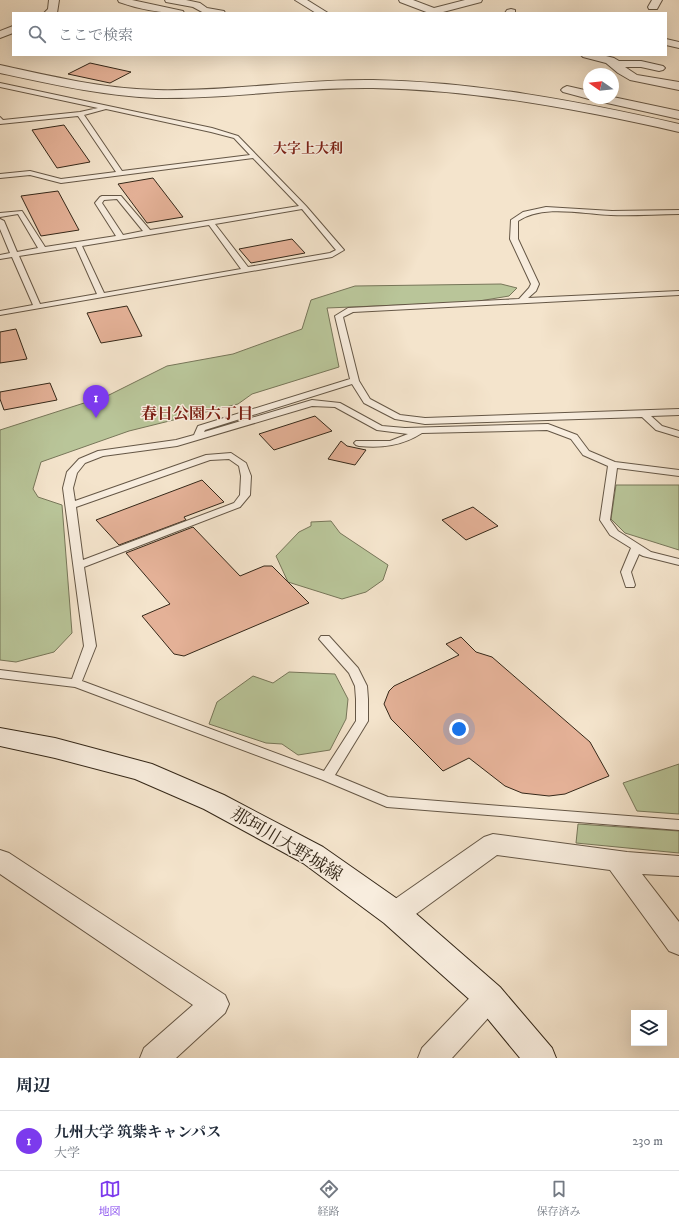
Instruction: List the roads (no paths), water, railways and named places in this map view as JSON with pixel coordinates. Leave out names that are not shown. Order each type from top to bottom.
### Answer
[{"type":"street","points":[[51,12],[53,11],[54,0]]},
{"type":"street","points":[[123,0],[136,5],[174,12]]},
{"type":"street","points":[[170,0],[196,5],[204,10],[215,12]]},
{"type":"street","points":[[300,0],[321,12]]},
{"type":"street","points":[[404,0],[436,12],[476,0]]},
{"type":"street","points":[[0,34],[12,29]]},
{"type":"street","points":[[667,42],[679,45]]},
{"type":"street","points":[[592,56],[610,60],[622,71],[634,78],[679,86]]},
{"type":"street","points":[[616,64],[641,64],[658,68]]},
{"type":"street","points":[[0,69],[67,84],[138,93],[215,93],[328,84],[406,85],[462,89],[562,102],[679,128]]},
{"type":"street","points":[[567,90],[583,94]]},
{"type":"street","points":[[619,102],[679,115]]},
{"type":"street","name":"那珂川大野城線","points":[[0,737],[55,748],[142,771],[214,802],[313,855],[395,914],[489,997],[540,1058]]},
{"type":"street","points":[[395,914],[493,844],[618,861],[679,866]]},
{"type":"street","points":[[0,860],[215,1004],[155,1058]]},
{"type":"street","points":[[618,861],[679,943]]},
{"type":"street","points":[[433,1058],[489,997]]},
{"type":"lane","points":[[0,85],[212,130],[236,137],[304,207],[340,250],[332,256],[0,313]]},
{"type":"lane","points":[[0,119],[1,122],[80,114],[106,108]]},
{"type":"lane","points":[[80,114],[121,174]]},
{"type":"lane","points":[[0,176],[30,173],[61,181],[256,156]]},
{"type":"lane","points":[[121,238],[98,203],[102,198],[119,197],[148,233]]},
{"type":"lane","points":[[0,257],[304,207]]},
{"type":"lane","points":[[520,302],[533,290],[535,284],[514,239],[514,225],[519,216],[533,210],[612,213],[679,212]]},
{"type":"lane","points":[[0,215],[20,212],[43,250]]},
{"type":"lane","points":[[0,221],[13,255],[37,306]]},
{"type":"lane","points":[[211,223],[246,270]]},
{"type":"lane","points":[[78,244],[101,295]]},
{"type":"lane","points":[[679,294],[350,310],[339,316],[355,382],[367,401],[398,417],[425,421],[679,412]]},
{"type":"lane","points":[[198,436],[201,428],[347,382],[355,382]]},
{"type":"lane","points":[[76,684],[90,646],[68,488],[72,472],[82,461],[101,453],[178,443],[312,403],[337,405],[380,428],[405,431],[548,427],[574,437],[586,453],[613,465],[679,473]]},
{"type":"lane","points":[[644,414],[653,424],[665,432],[679,434]]},
{"type":"lane","points":[[359,444],[384,445],[400,441],[420,431]]},
{"type":"lane","points":[[70,506],[209,457],[231,456],[243,465],[246,476],[245,495],[237,505],[78,566]]},
{"type":"lane","points":[[613,465],[604,520],[614,533],[647,554],[679,562]]},
{"type":"lane","points":[[630,585],[626,572],[637,547]]},
{"type":"lane","points":[[325,639],[354,671],[361,686],[362,699],[362,721],[327,776]]},
{"type":"lane","points":[[0,674],[76,684],[327,776],[387,802],[679,824]]},
{"type":"place","name":"九州大学 筑紫キャンパス","points":[[96,418]]},
{"type":"district","name":"大字上大利","points":[[308,148]]},
{"type":"district","name":"春日公園六丁目","points":[[197,413]]}]
